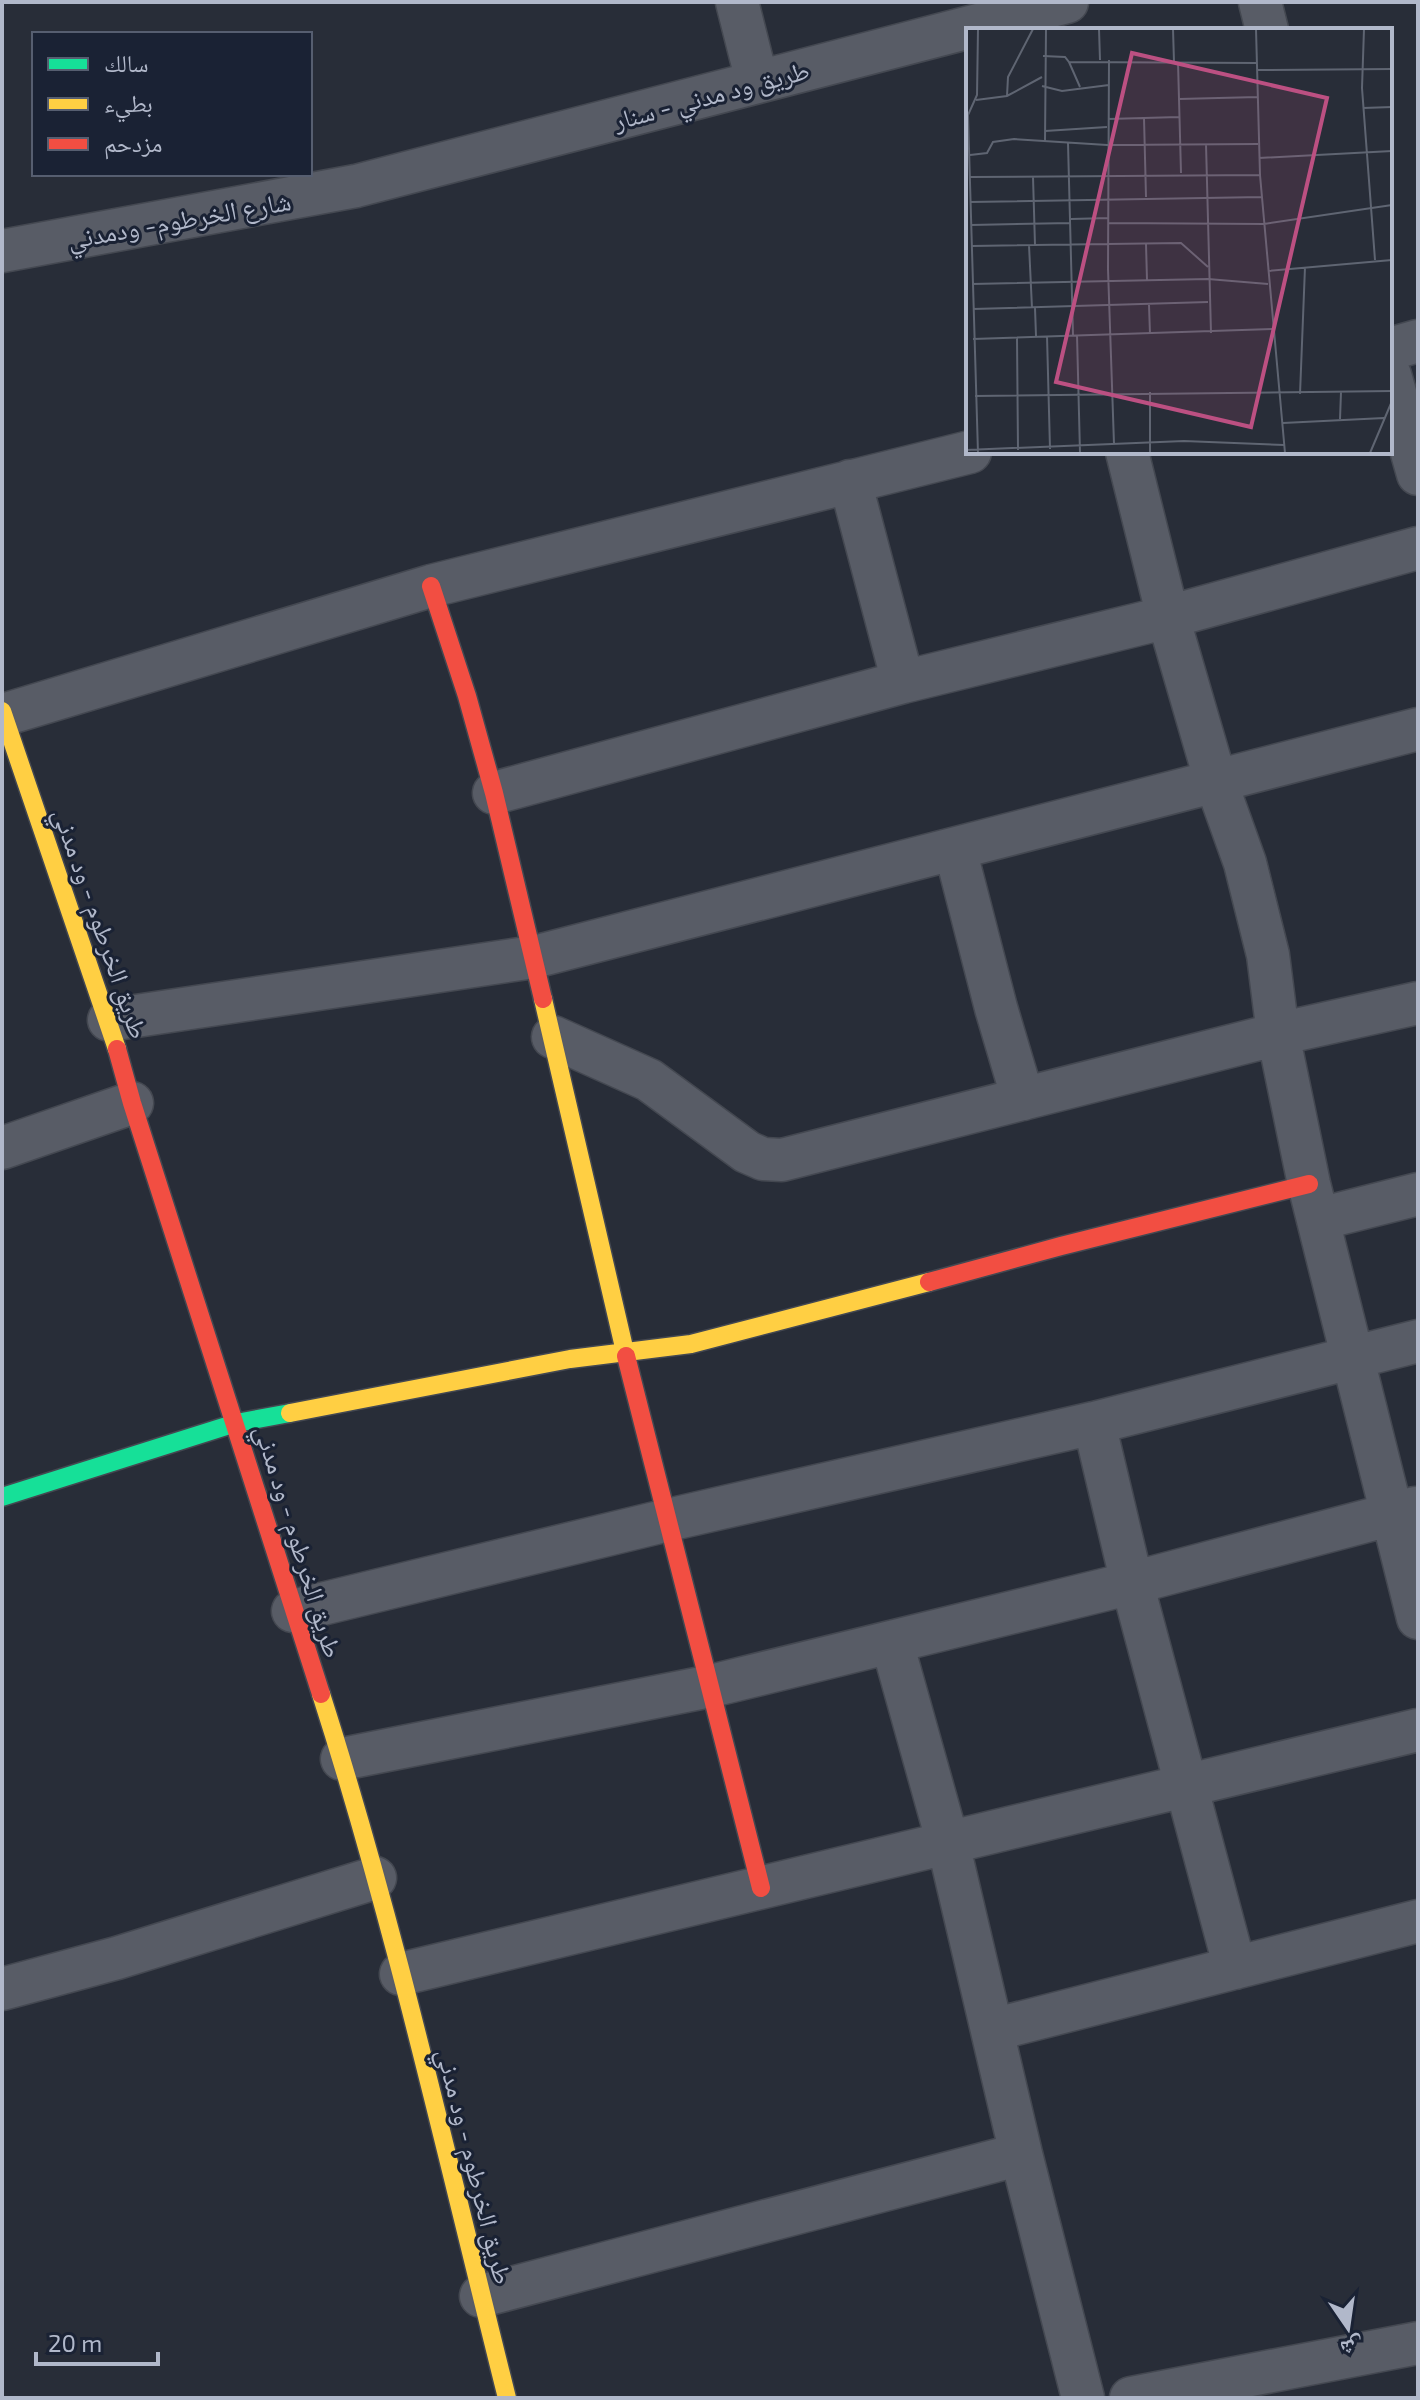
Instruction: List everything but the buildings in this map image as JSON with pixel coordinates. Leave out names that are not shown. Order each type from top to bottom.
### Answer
[{"type":"street","points":[[737,2],[757,81]]},
{"type":"street","name":"طريق ود مدني - سنار","points":[[967,28],[1067,2]]},
{"type":"street","points":[[1260,2],[1266,28]]},
{"type":"street","name":"طريق ود مدني - سنار","points":[[356,186],[966,28]]},
{"type":"street","name":"شارع الخرطوم- ودمدني","points":[[2,251],[356,186]]},
{"type":"street","points":[[1392,348],[1418,341]]},
{"type":"street","points":[[1392,382],[1418,474]]},
{"type":"street","points":[[3,713],[431,586],[966,453]]},
{"type":"street","points":[[1127,454],[1168,617],[1216,782],[1245,863],[1268,955],[1278,1034],[1352,1360],[1404,1511],[1418,1618]]},
{"type":"street","points":[[850,481],[903,682]]},
{"type":"street","points":[[494,793],[903,682],[1168,617],[1418,548]]},
{"type":"street","points":[[431,586],[467,696],[494,793],[626,1354],[761,1888]]},
{"type":"street","name":"طريق الخرطوم - ود مدني","points":[[3,713],[109,1020],[132,1103],[342,1759],[401,1974],[507,2398]]},
{"type":"street","points":[[109,1020],[534,957],[1418,729]]},
{"type":"street","points":[[955,849],[1023,1099]]},
{"type":"street","points":[[553,1037],[649,1080],[747,1152],[763,1159],[782,1160],[1278,1034],[1418,1003]]},
{"type":"street","points":[[2,1148],[132,1103]]},
{"type":"street","points":[[2,1497],[236,1423],[516,1368],[691,1344],[1061,1246],[1314,1202],[1418,1194]]},
{"type":"street","points":[[293,1611],[668,1520],[1094,1423],[1418,1341]]},
{"type":"street","points":[[1094,1423],[1132,1583],[1235,1968]]},
{"type":"street","points":[[342,1759],[711,1686],[1132,1583],[1404,1511]]},
{"type":"street","points":[[892,1643],[948,1843],[1021,2154],[1083,2398]]},
{"type":"street","points":[[401,1974],[1418,1730]]},
{"type":"street","points":[[2,1989],[117,1958],[375,1878]]},
{"type":"street","points":[[992,2030],[1418,1921]]},
{"type":"street","points":[[481,2296],[1021,2154]]},
{"type":"street","points":[[1131,2398],[1418,2343]]},
{"type":"traffic: fast","points":[[2,1497],[236,1423],[290,1413]]},
{"type":"traffic: slow","points":[[2,711],[117,1049]]},
{"type":"traffic: slow","points":[[543,999],[626,1356]]},
{"type":"traffic: slow","points":[[290,1413],[570,1359],[691,1344],[929,1282]]},
{"type":"traffic: slow","points":[[321,1694],[397,1956],[507,2398]]},
{"type":"traffic: jam","points":[[431,586],[467,696],[494,793],[543,999]]},
{"type":"traffic: jam","points":[[117,1049],[321,1694]]},
{"type":"traffic: jam","points":[[929,1282],[1309,1184]]},
{"type":"traffic: jam","points":[[626,1356],[761,1888]]}]
